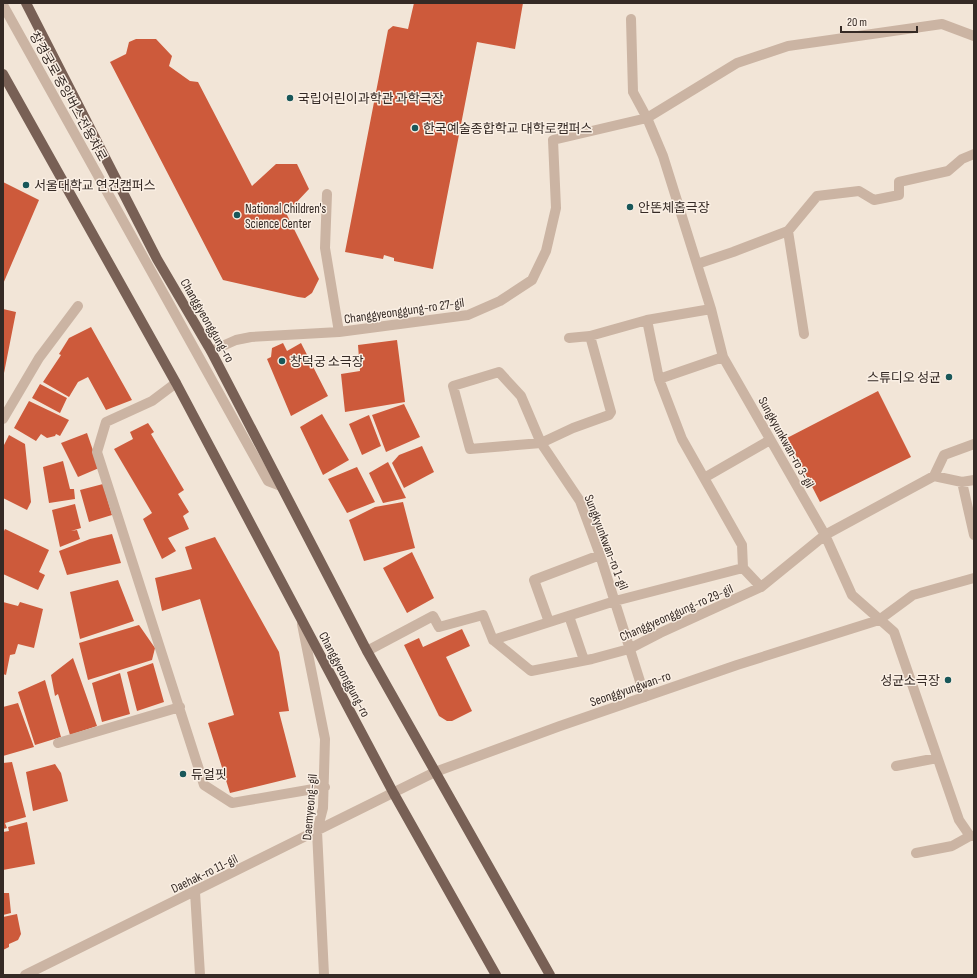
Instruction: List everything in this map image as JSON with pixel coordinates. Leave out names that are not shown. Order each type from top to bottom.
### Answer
[{"type":"main road","name":"Changgyeonggung-ro","points":[[26,3],[157,259],[211,351],[367,651],[550,975]]},
{"type":"main road","name":"Changgyeonggung-ro","points":[[3,74],[176,383],[394,794],[496,975]]},
{"type":"street","name":"창경궁로 중앙버스전용차로","points":[[3,5],[268,480],[281,486]]},
{"type":"street","name":"Sungkyunkwan-ro 3-gil","points":[[631,19],[633,92],[647,118],[677,198],[711,309],[723,357],[825,535],[852,595],[879,620]]},
{"type":"street","name":"Changgyeonggung-ro 27-gil","points":[[211,351],[236,340],[251,337],[339,332],[468,315],[500,301],[532,280],[546,251],[556,208],[553,140],[647,118],[737,63],[788,46],[942,24],[974,36]]},
{"type":"street","points":[[697,264],[788,231],[817,196],[859,191],[874,200],[899,195],[899,182],[948,171],[962,159],[974,154]]},
{"type":"street","points":[[327,194],[325,248],[339,332]]},
{"type":"street","points":[[788,231],[804,334]]},
{"type":"street","points":[[3,419],[39,358],[78,306]]},
{"type":"street","points":[[569,338],[590,336],[647,320],[711,309]]},
{"type":"street","name":"Changgyeonggung-ro 29-gil","points":[[647,320],[658,379],[682,439],[742,545],[743,568],[761,587]]},
{"type":"street","points":[[541,443],[522,396],[499,372],[453,386],[470,449],[541,443],[573,428],[609,415],[611,412],[590,336]]},
{"type":"street","points":[[658,379],[723,357]]},
{"type":"street","points":[[176,383],[152,401],[106,422],[97,452],[204,785],[232,803],[325,786]]},
{"type":"street","points":[[704,478],[770,440]]},
{"type":"street","name":"Sungkyunkwan-ro 1-gil","points":[[541,443],[580,501],[600,555],[645,697]]},
{"type":"street","points":[[974,444],[944,455],[934,476],[962,482],[974,480]]},
{"type":"street","name":"Changgyeonggung-ro 29-gil","points":[[493,640],[531,671],[629,649],[660,633],[761,587],[825,535],[934,476]]},
{"type":"street","points":[[962,482],[974,535]]},
{"type":"street","points":[[549,622],[534,580],[600,555]]},
{"type":"street","name":"Sungkyunkwan-ro 1-gil","points":[[615,601],[743,568]]},
{"type":"street","name":"Seonggyungwan-ro","points":[[394,794],[435,772],[645,697],[801,644],[879,620],[913,595],[974,578]]},
{"type":"street","points":[[367,651],[433,616],[439,627],[483,615],[493,640],[615,601]]},
{"type":"street","points":[[569,616],[584,660]]},
{"type":"street","points":[[879,620],[894,632],[959,820],[972,836],[952,846],[916,853]]},
{"type":"street","name":"Daemyeong-gil","points":[[302,621],[325,739],[325,786],[323,808],[317,831],[321,974]]},
{"type":"street","points":[[58,743],[180,707]]},
{"type":"street","points":[[896,766],[937,758]]},
{"type":"street","name":"Daehak-ro 11-gil","points":[[25,975],[394,794]]},
{"type":"street","points":[[195,892],[200,975]]},
{"type":"building","name":"한국예술종합학교 대학로캠퍼스","points":[[414,3],[523,3],[515,49],[477,42],[433,269],[394,261],[394,258],[384,255],[383,259],[345,252],[388,30],[393,26],[408,29]]},
{"type":"building","points":[[136,39],[156,39],[172,56],[169,66],[190,81],[198,82],[252,186],[276,164],[297,164],[309,189],[293,206],[284,209],[319,279],[312,293],[305,298],[223,280],[110,62],[126,54],[129,42]]},
{"type":"building","points":[[3,182],[39,200],[3,284]]},
{"type":"building","points":[[3,309],[16,312],[4,373],[3,372]]},
{"type":"building","points":[[91,327],[132,400],[106,410],[88,377],[78,382],[69,397],[43,382],[61,355],[59,354],[69,338]]},
{"type":"building","points":[[397,340],[405,402],[345,412],[341,374],[360,371],[358,345]]},
{"type":"building","points":[[283,343],[287,351],[301,343],[328,396],[291,416],[267,359],[271,357],[272,348]]},
{"type":"building","points":[[40,384],[67,398],[60,413],[32,398]]},
{"type":"building","points":[[878,391],[911,457],[820,502],[787,438]]},
{"type":"building","points":[[29,401],[69,420],[60,436],[56,434],[55,436],[47,438],[41,434],[36,441],[14,428]]},
{"type":"building","points":[[404,404],[420,437],[386,452],[372,415]]},
{"type":"building","points":[[322,414],[349,460],[323,475],[300,427]]},
{"type":"building","points":[[369,415],[381,446],[362,455],[349,424]]},
{"type":"building","points":[[148,423],[154,432],[151,434],[184,490],[178,494],[189,512],[183,516],[189,529],[168,538],[176,551],[162,559],[143,519],[152,513],[114,449],[133,439],[130,432]]},
{"type":"building","points":[[87,433],[99,468],[78,477],[61,443]]},
{"type":"building","points":[[9,435],[25,444],[31,502],[27,510],[3,498],[3,447]]},
{"type":"building","points":[[422,446],[434,472],[404,488],[392,463],[399,455]]},
{"type":"building","points":[[63,461],[70,489],[74,489],[75,499],[49,503],[43,467]]},
{"type":"building","points":[[388,462],[406,498],[383,503],[369,473]]},
{"type":"building","points":[[357,467],[375,502],[347,513],[328,479]]},
{"type":"building","points":[[103,484],[112,515],[89,522],[80,490]]},
{"type":"building","points":[[403,502],[415,548],[364,561],[349,520],[375,507]]},
{"type":"building","points":[[75,504],[81,528],[71,531],[77,530],[80,539],[60,547],[52,510]]},
{"type":"building","points":[[5,529],[49,550],[39,572],[45,575],[38,590],[3,574],[3,533]]},
{"type":"building","points":[[112,534],[121,563],[67,575],[59,551],[90,539]]},
{"type":"building","points":[[215,537],[279,652],[289,711],[279,712],[296,777],[230,793],[208,723],[234,715],[200,599],[162,611],[155,578],[192,569],[185,547]]},
{"type":"building","points":[[412,552],[434,598],[407,613],[383,568]]},
{"type":"building","points":[[118,580],[134,621],[80,639],[70,592]]},
{"type":"building","points":[[3,602],[18,606],[20,602],[43,609],[34,648],[18,644],[15,654],[10,655],[6,675],[3,674]]},
{"type":"building","points":[[139,625],[155,648],[152,660],[88,680],[79,643]]},
{"type":"building","points":[[462,629],[470,646],[446,657],[472,711],[452,721],[447,721],[439,716],[404,645],[419,638],[423,647]]},
{"type":"building","points":[[73,658],[97,726],[70,735],[58,694],[55,696],[51,675]]},
{"type":"building","points":[[153,663],[164,702],[137,711],[127,672]]},
{"type":"building","points":[[120,673],[130,714],[102,722],[92,683]]},
{"type":"building","points":[[45,680],[61,737],[35,745],[18,692]]},
{"type":"building","points":[[18,703],[34,747],[3,756],[3,707]]},
{"type":"building","points":[[12,762],[26,817],[5,823],[7,828],[3,829],[3,763]]},
{"type":"building","points":[[55,764],[61,773],[68,801],[33,811],[26,772]]},
{"type":"building","points":[[27,822],[35,864],[3,870],[3,832],[9,831],[8,827]]},
{"type":"building","points":[[3,893],[9,893],[11,913],[3,915]]},
{"type":"building","points":[[17,914],[21,934],[18,940],[9,944],[9,947],[3,950],[3,917]]},
{"type":"place","name":"국립어린이과학관 과학극장","points":[[290,98]]},
{"type":"place","name":"한국예술종합학교 대학로캠퍼스","points":[[415,128]]},
{"type":"place","name":"서울대학교 연건캠퍼스","points":[[26,185]]},
{"type":"place","name":"안똔체홉극장","points":[[630,207]]},
{"type":"place","name":"National Children's Science Center","points":[[237,215]]},
{"type":"place","name":"창덕궁 소극장","points":[[282,361]]},
{"type":"place","name":"스튜디오 성균","points":[[949,377]]},
{"type":"place","name":"성균소극장","points":[[948,680]]},
{"type":"place","name":"듀얼핏","points":[[183,774]]}]
